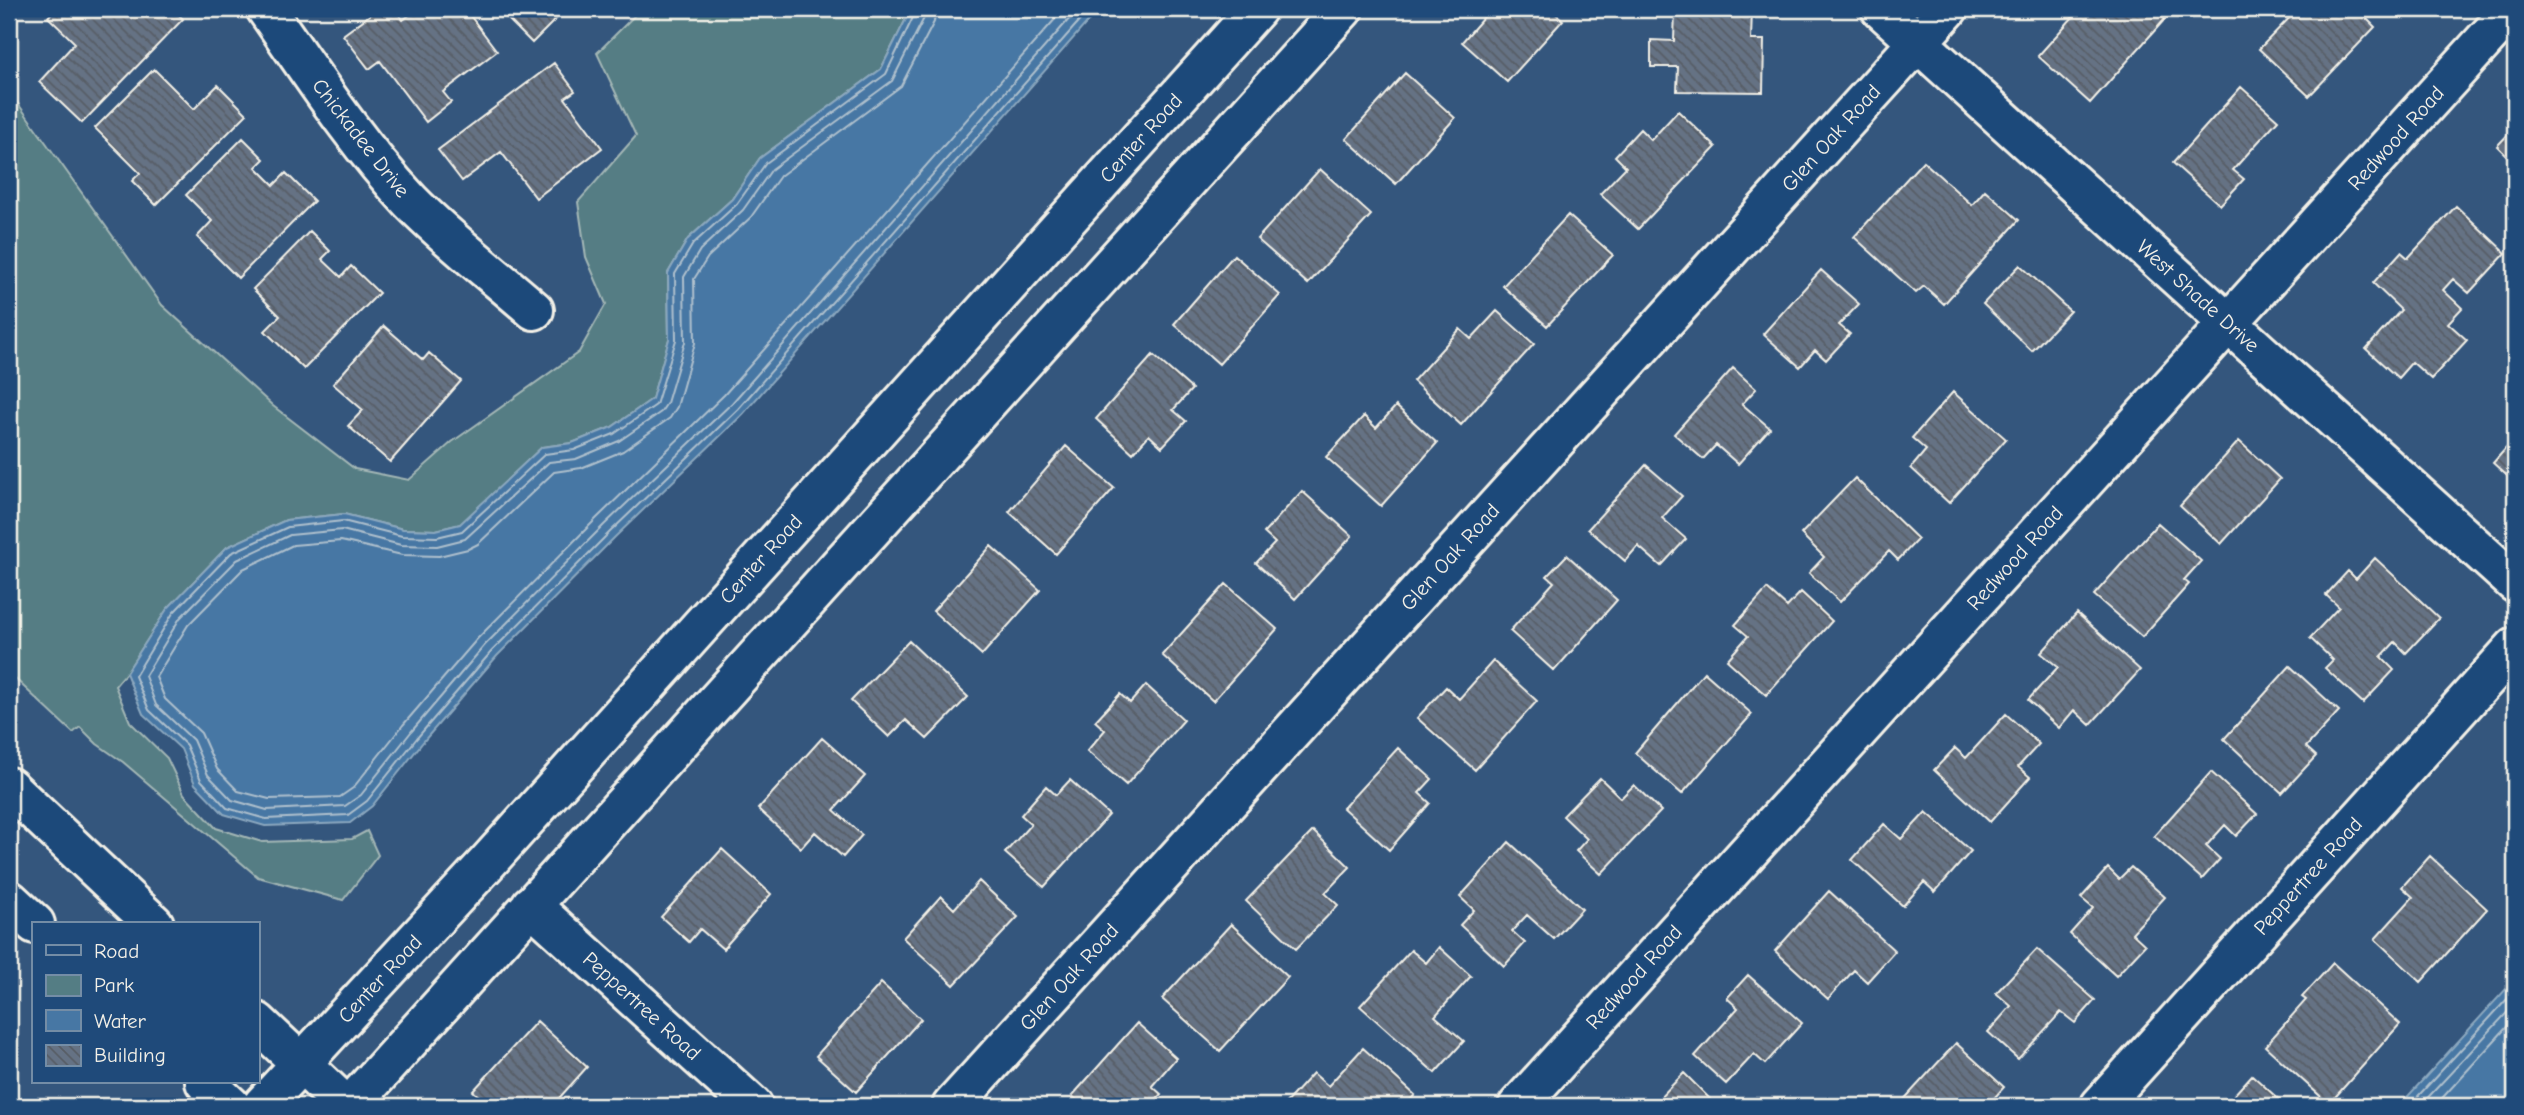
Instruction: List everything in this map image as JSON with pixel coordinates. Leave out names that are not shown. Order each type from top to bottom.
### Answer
[{"type":"street","name":"Chickadee Drive","points":[[266,9],[379,166],[422,212],[534,310]]},
{"type":"street","name":"Center Road","points":[[262,1106],[487,863],[1257,9]]},
{"type":"street","points":[[259,1024],[348,1106],[1343,9]]},
{"type":"street","name":"West Shade Drive","points":[[1881,9],[2515,583]]},
{"type":"street","name":"Glen Oak Road","points":[[952,1106],[1948,9]]},
{"type":"street","name":"Redwood Road","points":[[1518,1106],[2513,9]]},
{"type":"street","name":"Peppertree Road","points":[[2101,1106],[2515,647]]},
{"type":"street","points":[[9,787],[152,922]]},
{"type":"street","points":[[9,900],[33,922]]},
{"type":"street","name":"Peppertree Road","points":[[531,905],[752,1106]]},
{"type":"street","points":[[207,1084],[231,1106]]},
{"type":"green space","points":[[641,9],[911,9],[881,69],[760,158],[732,199],[688,239],[668,273],[669,339],[652,399],[612,427],[572,443],[542,447],[461,524],[436,530],[403,529],[344,514],[286,520],[227,547],[167,609],[115,686],[130,722],[167,758],[184,794],[216,828],[262,842],[352,839],[367,831],[378,855],[343,900],[258,877],[80,727],[73,733],[9,673],[9,91],[162,305],[273,406],[355,469],[409,480],[452,442],[579,352],[606,304],[586,257],[578,202],[636,136],[597,53]]},
{"type":"water","points":[[911,9],[1099,9],[743,414],[497,656],[372,806],[350,823],[265,826],[224,814],[195,784],[181,749],[143,714],[126,673],[167,609],[227,547],[286,520],[344,514],[403,529],[436,530],[460,524],[542,447],[572,443],[612,427],[652,399],[669,339],[668,273],[688,239],[732,199],[760,158],[881,69]]},
{"type":"water","points":[[2507,988],[2515,989],[2515,1106],[2399,1106]]},
{"type":"building","points":[[55,9],[173,9],[183,19],[82,123],[39,82],[75,43],[48,17]]},
{"type":"building","points":[[378,9],[395,9],[403,20],[417,9],[465,9],[497,51],[443,92],[451,102],[426,122],[380,61],[369,69],[343,35]]},
{"type":"building","points":[[498,9],[566,9],[532,43]]},
{"type":"building","points":[[1488,9],[1550,9],[1563,20],[1507,82],[1462,42],[1490,10]]},
{"type":"building","points":[[1675,9],[1752,9],[1751,40],[1764,40],[1763,92],[1677,91],[1678,67],[1651,67],[1651,40],[1674,41]]},
{"type":"building","points":[[2080,9],[2154,9],[2165,19],[2090,103],[2038,56]]},
{"type":"building","points":[[2298,9],[2357,9],[2375,27],[2309,96],[2259,49]]},
{"type":"building","points":[[554,63],[575,91],[565,98],[602,148],[536,198],[501,152],[462,181],[438,150]]},
{"type":"building","points":[[154,69],[194,109],[218,85],[247,114],[156,205],[132,181],[140,173],[95,128]]},
{"type":"building","points":[[1405,73],[1455,118],[1396,184],[1346,139]]},
{"type":"building","points":[[2241,87],[2278,120],[2233,170],[2244,179],[2220,205],[2173,163]]},
{"type":"building","points":[[1678,111],[1716,147],[1638,229],[1600,194],[1626,167],[1615,156],[1640,129],[1651,140]]},
{"type":"building","points":[[2515,127],[2515,164],[2497,146]]},
{"type":"building","points":[[243,138],[264,159],[256,167],[274,185],[286,173],[314,201],[238,278],[197,237],[212,221],[186,195]]},
{"type":"building","points":[[1923,161],[1972,205],[1985,190],[2019,220],[1944,304],[1924,286],[1916,293],[1854,237]]},
{"type":"building","points":[[1320,169],[1371,215],[1308,284],[1257,239]]},
{"type":"building","points":[[2456,206],[2506,253],[2469,293],[2453,279],[2443,290],[2462,308],[2448,323],[2467,340],[2431,379],[2412,362],[2398,378],[2366,349],[2401,310],[2373,283],[2401,252],[2408,258]]},
{"type":"building","points":[[1568,215],[1613,255],[1547,326],[1503,286]]},
{"type":"building","points":[[310,231],[330,251],[322,259],[341,277],[351,266],[379,293],[304,369],[265,331],[280,316],[253,289]]},
{"type":"building","points":[[1234,255],[1280,295],[1219,364],[1174,324]]},
{"type":"building","points":[[2020,265],[2070,311],[2032,351],[1983,304]]},
{"type":"building","points":[[1821,270],[1859,304],[1839,325],[1850,334],[1826,360],[1815,350],[1800,367],[1763,334]]},
{"type":"building","points":[[1497,311],[1534,344],[1461,425],[1413,381],[1460,329],[1471,339]]},
{"type":"building","points":[[384,326],[423,360],[429,353],[461,381],[390,462],[348,426],[363,410],[333,384]]},
{"type":"building","points":[[1153,355],[1192,389],[1173,410],[1186,421],[1162,447],[1149,435],[1133,453],[1096,419]]},
{"type":"building","points":[[1733,368],[1756,389],[1742,404],[1770,428],[1738,464],[1716,445],[1703,459],[1674,434]]},
{"type":"building","points":[[1953,392],[2006,439],[1949,503],[1911,468],[1926,450],[1912,438]]},
{"type":"building","points":[[1396,406],[1437,443],[1381,506],[1326,457],[1364,416],[1376,428]]},
{"type":"building","points":[[2515,438],[2515,483],[2493,463]]},
{"type":"building","points":[[2239,441],[2280,479],[2221,544],[2180,506]]},
{"type":"building","points":[[1066,446],[1114,488],[1056,554],[1009,512]]},
{"type":"building","points":[[1646,465],[1682,496],[1662,518],[1686,539],[1661,566],[1638,546],[1625,561],[1588,529]]},
{"type":"building","points":[[1855,478],[1918,539],[1898,560],[1889,551],[1840,602],[1809,573],[1824,557],[1801,534]]},
{"type":"building","points":[[1302,491],[1352,536],[1295,599],[1256,563],[1275,543],[1264,533]]},
{"type":"building","points":[[2158,523],[2201,561],[2184,580],[2189,584],[2142,637],[2094,595]]},
{"type":"building","points":[[991,546],[1040,590],[982,655],[933,611]]},
{"type":"building","points":[[1567,555],[1617,600],[1554,671],[1510,631],[1554,582],[1547,576]]},
{"type":"building","points":[[2375,558],[2439,618],[2406,653],[2395,642],[2381,657],[2394,670],[2363,703],[2325,668],[2333,660],[2310,638],[2339,607],[2326,595],[2348,571],[2356,579]]},
{"type":"building","points":[[1226,584],[1277,629],[1213,701],[1162,655]]},
{"type":"building","points":[[1767,589],[1787,607],[1801,592],[1832,621],[1766,695],[1727,660],[1748,636],[1735,625]]},
{"type":"building","points":[[2077,613],[2140,670],[2090,725],[2074,710],[2059,728],[2028,700],[2058,667],[2041,653]]},
{"type":"building","points":[[909,641],[968,697],[927,739],[906,720],[889,737],[851,701]]},
{"type":"building","points":[[1493,661],[1537,701],[1475,770],[1417,718],[1446,687],[1459,699]]},
{"type":"building","points":[[2290,666],[2339,711],[2306,747],[2316,756],[2282,793],[2224,739]]},
{"type":"building","points":[[1704,672],[1752,714],[1682,794],[1635,753]]},
{"type":"building","points":[[1146,685],[1184,720],[1126,785],[1087,751],[1105,730],[1095,721],[1120,694],[1130,703]]},
{"type":"building","points":[[2006,714],[2039,744],[2018,767],[2030,777],[1990,822],[1934,770],[1955,748],[1966,758]]},
{"type":"building","points":[[822,738],[865,776],[834,810],[862,835],[843,857],[815,832],[801,848],[758,809]]},
{"type":"building","points":[[1398,748],[1432,779],[1419,793],[1430,803],[1389,850],[1343,808]]},
{"type":"building","points":[[2211,772],[2257,814],[2236,836],[2225,825],[2206,846],[2220,859],[2202,879],[2154,836]]},
{"type":"building","points":[[2512,774],[2515,774],[2515,853],[2512,853]]},
{"type":"building","points":[[1600,778],[1621,798],[1634,785],[1661,811],[1601,874],[1576,851],[1587,839],[1563,816]]},
{"type":"building","points":[[1070,780],[1109,815],[1044,887],[1005,853],[1031,824],[1021,815],[1046,786],[1056,795]]},
{"type":"building","points":[[1926,812],[1971,851],[1935,892],[1924,882],[1903,906],[1852,860],[1884,824],[1901,839]]},
{"type":"building","points":[[1313,831],[1350,867],[1325,893],[1338,905],[1296,949],[1246,901]]},
{"type":"building","points":[[1509,842],[1582,909],[1554,939],[1527,915],[1512,931],[1525,943],[1504,966],[1460,925],[1474,910],[1460,897]]},
{"type":"building","points":[[722,849],[771,894],[723,949],[700,929],[689,942],[661,917]]},
{"type":"building","points":[[2430,856],[2487,909],[2421,982],[2375,939],[2413,897],[2402,887]]},
{"type":"building","points":[[2131,867],[2165,897],[2132,933],[2145,945],[2116,976],[2070,934],[2093,908],[2081,898],[2108,868],[2119,879]]},
{"type":"building","points":[[979,881],[1018,917],[954,985],[903,938],[941,896],[954,909]]},
{"type":"building","points":[[1829,891],[1895,951],[1867,982],[1854,970],[1828,999],[1775,951]]},
{"type":"building","points":[[1231,924],[1288,977],[1220,1051],[1162,999]]},
{"type":"building","points":[[1439,947],[1471,976],[1435,1016],[1464,1041],[1435,1073],[1360,1006],[1411,950],[1426,963]]},
{"type":"building","points":[[2037,949],[2095,1000],[2075,1023],[2061,1012],[2018,1059],[1988,1032],[2011,1006],[1996,993]]},
{"type":"building","points":[[2333,963],[2400,1024],[2329,1104],[2265,1046],[2306,1000],[2302,997]]},
{"type":"building","points":[[1748,975],[1802,1023],[1765,1064],[1754,1054],[1726,1084],[1695,1056],[1738,1008],[1727,998]]},
{"type":"building","points":[[881,983],[921,1019],[856,1092],[816,1056]]},
{"type":"building","points":[[537,1021],[587,1067],[552,1106],[490,1106],[473,1091]]},
{"type":"building","points":[[1137,1023],[1176,1058],[1152,1086],[1161,1094],[1150,1106],[1084,1106],[1072,1096]]},
{"type":"building","points":[[1956,1043],[2004,1087],[1987,1106],[1898,1106]]},
{"type":"building","points":[[1363,1048],[1415,1095],[1404,1106],[1283,1106],[1313,1073],[1328,1086]]},
{"type":"building","points":[[1684,1073],[1714,1103],[1711,1106],[1652,1106]]},
{"type":"building","points":[[2252,1075],[2286,1106],[2224,1106]]}]
